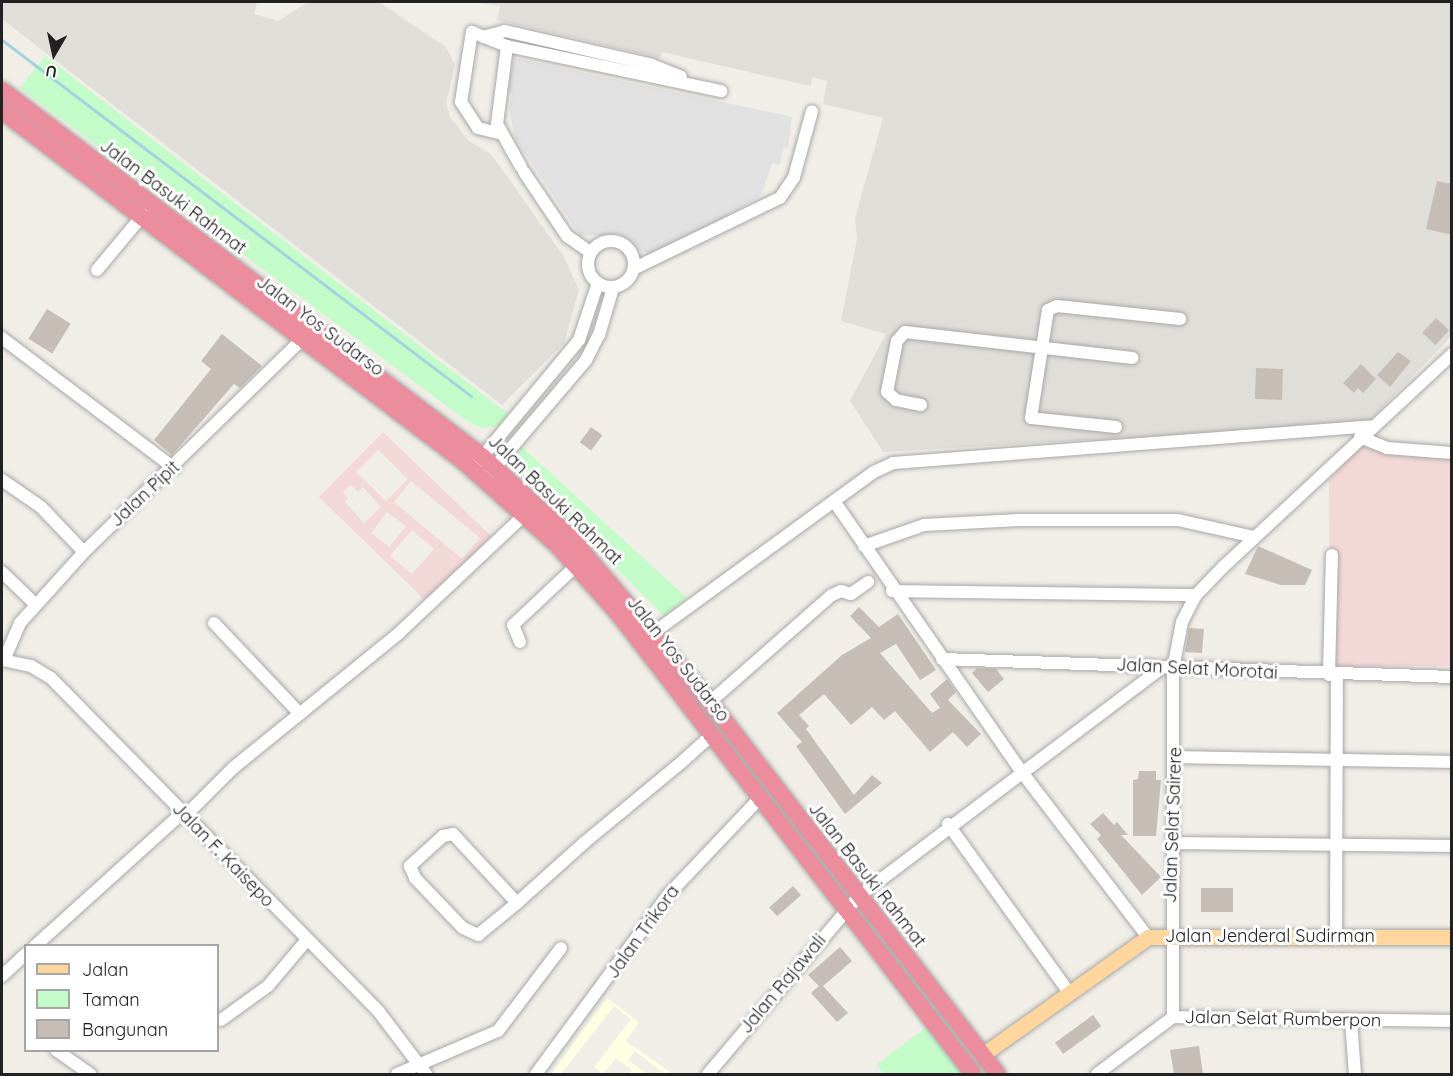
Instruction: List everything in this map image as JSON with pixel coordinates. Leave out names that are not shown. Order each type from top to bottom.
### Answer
[{"type":"highway","name":"Jalan Basuki Rahmat","points":[[3,94],[181,236],[484,468],[600,567],[653,633],[669,666],[710,702],[997,1074]]},
{"type":"highway","name":"Jalan Yos Sudarso","points":[[2,111],[143,215],[181,236],[302,339],[484,468],[524,515],[577,565],[669,666],[712,735],[973,1074]]},
{"type":"main road","name":"Jalan Jenderal Sudirman","points":[[982,1054],[1068,991],[1148,937],[1170,935],[1452,937]]},
{"type":"street","points":[[483,37],[505,31],[548,40],[651,65],[702,87]]},
{"type":"street","points":[[498,133],[478,128],[461,102],[472,32],[507,46],[721,91]]},
{"type":"street","points":[[545,54],[548,40]]},
{"type":"street","points":[[507,46],[497,110],[498,133],[567,236],[591,253]]},
{"type":"street","points":[[635,268],[634,258],[619,242],[598,245],[591,253],[588,264],[598,283],[613,288],[623,285],[635,268],[780,198],[794,177],[812,111]]},
{"type":"street","points":[[97,270],[143,215]]},
{"type":"street","points":[[484,468],[579,340],[598,283]]},
{"type":"street","points":[[484,468],[586,360],[599,334],[613,288]]},
{"type":"street","points":[[1116,426],[1031,418],[1046,316],[1054,306],[1180,319]]},
{"type":"street","points":[[921,405],[896,400],[887,392],[897,341],[905,332],[1133,358]]},
{"type":"street","points":[[2,338],[174,468]]},
{"type":"street","name":"Jalan Pipit","points":[[3,660],[12,635],[84,552],[174,468],[302,339]]},
{"type":"street","points":[[892,591],[1196,595],[1370,426],[1452,354]]},
{"type":"street","points":[[653,633],[834,501],[893,463],[1370,426]]},
{"type":"street","points":[[1360,436],[1388,448],[1452,453]]},
{"type":"street","points":[[2,480],[40,507],[84,552]]},
{"type":"street","points":[[834,501],[892,591],[1021,771],[1148,937]]},
{"type":"street","points":[[36,944],[233,768],[399,633],[524,515]]},
{"type":"street","points":[[864,546],[924,525],[1019,520],[1178,520],[1254,537]]},
{"type":"street","points":[[1332,555],[1336,759],[1334,845],[1336,935]]},
{"type":"street","points":[[520,642],[512,632],[517,620],[577,565]]},
{"type":"street","points":[[2,572],[36,605]]},
{"type":"street","points":[[710,702],[832,595],[841,591],[851,594],[868,582]]},
{"type":"street","name":"Jalan Selat Sairere","points":[[1173,1017],[1170,935],[1176,757],[1173,669],[1179,633],[1196,595]]},
{"type":"street","points":[[214,623],[300,714]]},
{"type":"street","name":"Jalan Selat Morotai","points":[[942,659],[1160,669],[1452,677]]},
{"type":"street","name":"Jalan F. Kaisepo","points":[[3,660],[31,666],[51,678],[306,942],[379,1012],[423,1069]]},
{"type":"street","name":"Jalan Rajawali","points":[[708,1074],[859,896],[948,824],[1160,669]]},
{"type":"street","points":[[517,903],[453,834],[443,836],[410,866],[415,878],[471,935],[478,935],[517,903],[712,735]]},
{"type":"street","points":[[1176,757],[1452,762]]},
{"type":"street","name":"Jalan Trikora","points":[[536,1074],[667,896],[760,798]]},
{"type":"street","points":[[948,824],[1068,991]]},
{"type":"street","points":[[1172,843],[1452,846]]},
{"type":"street","points":[[221,1020],[268,986],[306,942]]},
{"type":"street","points":[[397,1074],[423,1069],[508,1023],[561,948]]},
{"type":"street","points":[[2,976],[24,956]]},
{"type":"street","name":"Jalan Selat Rumberpon","points":[[1097,1074],[1173,1017],[1452,1021]]},
{"type":"street","points":[[1351,1020],[1355,1074]]},
{"type":"street","points":[[59,1052],[90,1074]]},
{"type":"shaded area","points":[[2,2],[257,2],[254,14],[278,21],[308,2],[379,2],[446,47],[455,65],[446,103],[450,117],[468,140],[491,154],[564,257],[579,290],[564,343],[502,405],[2,19]]},
{"type":"shaded area","points":[[476,2],[1451,2],[1451,337],[1366,424],[883,452],[850,401],[886,334],[841,321],[857,239],[855,218],[883,118],[823,104],[827,81],[813,77],[810,86],[662,52],[660,58],[497,20],[500,6]]},
{"type":"shaded area","points":[[515,58],[792,117],[788,148],[783,148],[780,165],[772,163],[761,196],[657,255],[641,251],[620,234],[580,236],[515,138],[509,108],[512,94],[504,92]]},
{"type":"shaded area","points":[[383,432],[491,536],[427,602],[319,497]],"holes":[[[378,450],[408,479],[386,501],[356,472]],[[411,481],[480,538],[462,559],[394,502]],[[351,485],[358,492],[363,487],[381,507],[364,523],[345,502],[348,499],[343,492]],[[387,512],[406,526],[389,547],[371,533]],[[412,530],[434,549],[412,574],[390,556]]]},
{"type":"shaded area","points":[[1368,436],[1412,449],[1451,449],[1451,666],[1330,666],[1329,480]]},
{"type":"shaded area","points":[[607,998],[639,1022],[626,1041],[673,1074],[665,1074],[635,1051],[628,1060],[647,1074],[629,1074],[632,1070],[616,1058],[603,1074],[594,1067],[631,1019],[614,1006],[561,1074],[551,1074]]},
{"type":"green space","points":[[45,56],[508,414],[500,426],[482,428],[468,422],[20,88]]},
{"type":"green space","points":[[521,446],[687,598],[664,616],[518,470]]},
{"type":"green space","points":[[929,1025],[966,1074],[884,1074],[876,1065]]},
{"type":"building","points":[[1437,181],[1452,184],[1452,235],[1426,229]]},
{"type":"building","points":[[47,309],[71,324],[52,354],[28,339]]},
{"type":"building","points":[[1436,318],[1449,330],[1436,345],[1422,333]]},
{"type":"building","points":[[222,334],[262,366],[240,388],[234,384],[172,455],[154,440],[211,369],[201,361]]},
{"type":"building","points":[[1398,352],[1411,361],[1390,387],[1377,375]]},
{"type":"building","points":[[1361,364],[1376,379],[1363,393],[1358,388],[1354,393],[1343,383]]},
{"type":"building","points":[[1256,368],[1283,369],[1282,400],[1255,399]]},
{"type":"building","points":[[591,427],[602,435],[591,451],[580,442]]},
{"type":"building","points":[[1258,546],[1312,570],[1305,585],[1281,585],[1245,574]]},
{"type":"building","points":[[859,607],[879,627],[898,614],[936,670],[920,680],[896,644],[880,653],[932,713],[940,708],[930,694],[947,679],[956,692],[948,700],[981,734],[967,747],[953,732],[930,752],[895,711],[884,720],[872,707],[851,725],[824,694],[799,715],[809,726],[806,729],[854,795],[872,775],[882,783],[845,814],[796,746],[802,742],[777,713],[842,655],[871,638],[850,616]]},
{"type":"building","points":[[1189,628],[1204,629],[1202,653],[1185,652]]},
{"type":"building","points":[[977,668],[996,669],[1004,679],[988,692],[972,673]]},
{"type":"building","points":[[1139,771],[1156,771],[1156,780],[1161,780],[1156,836],[1133,836],[1133,780],[1138,779]]},
{"type":"building","points":[[1103,813],[1114,825],[1117,822],[1128,835],[1121,835],[1161,877],[1142,895],[1097,839],[1101,835],[1090,824]]},
{"type":"building","points":[[793,886],[801,895],[777,916],[769,907]]},
{"type":"building","points":[[1201,888],[1233,888],[1233,912],[1201,912]]},
{"type":"building","points":[[840,947],[852,961],[823,986],[848,1013],[837,1022],[811,993],[819,986],[808,975]]},
{"type":"building","points":[[1093,1015],[1101,1026],[1063,1054],[1055,1043]]},
{"type":"building","points":[[1199,1046],[1203,1074],[1174,1074],[1170,1050]]},
{"type":"waterway","points":[[2,40],[471,396]]}]
